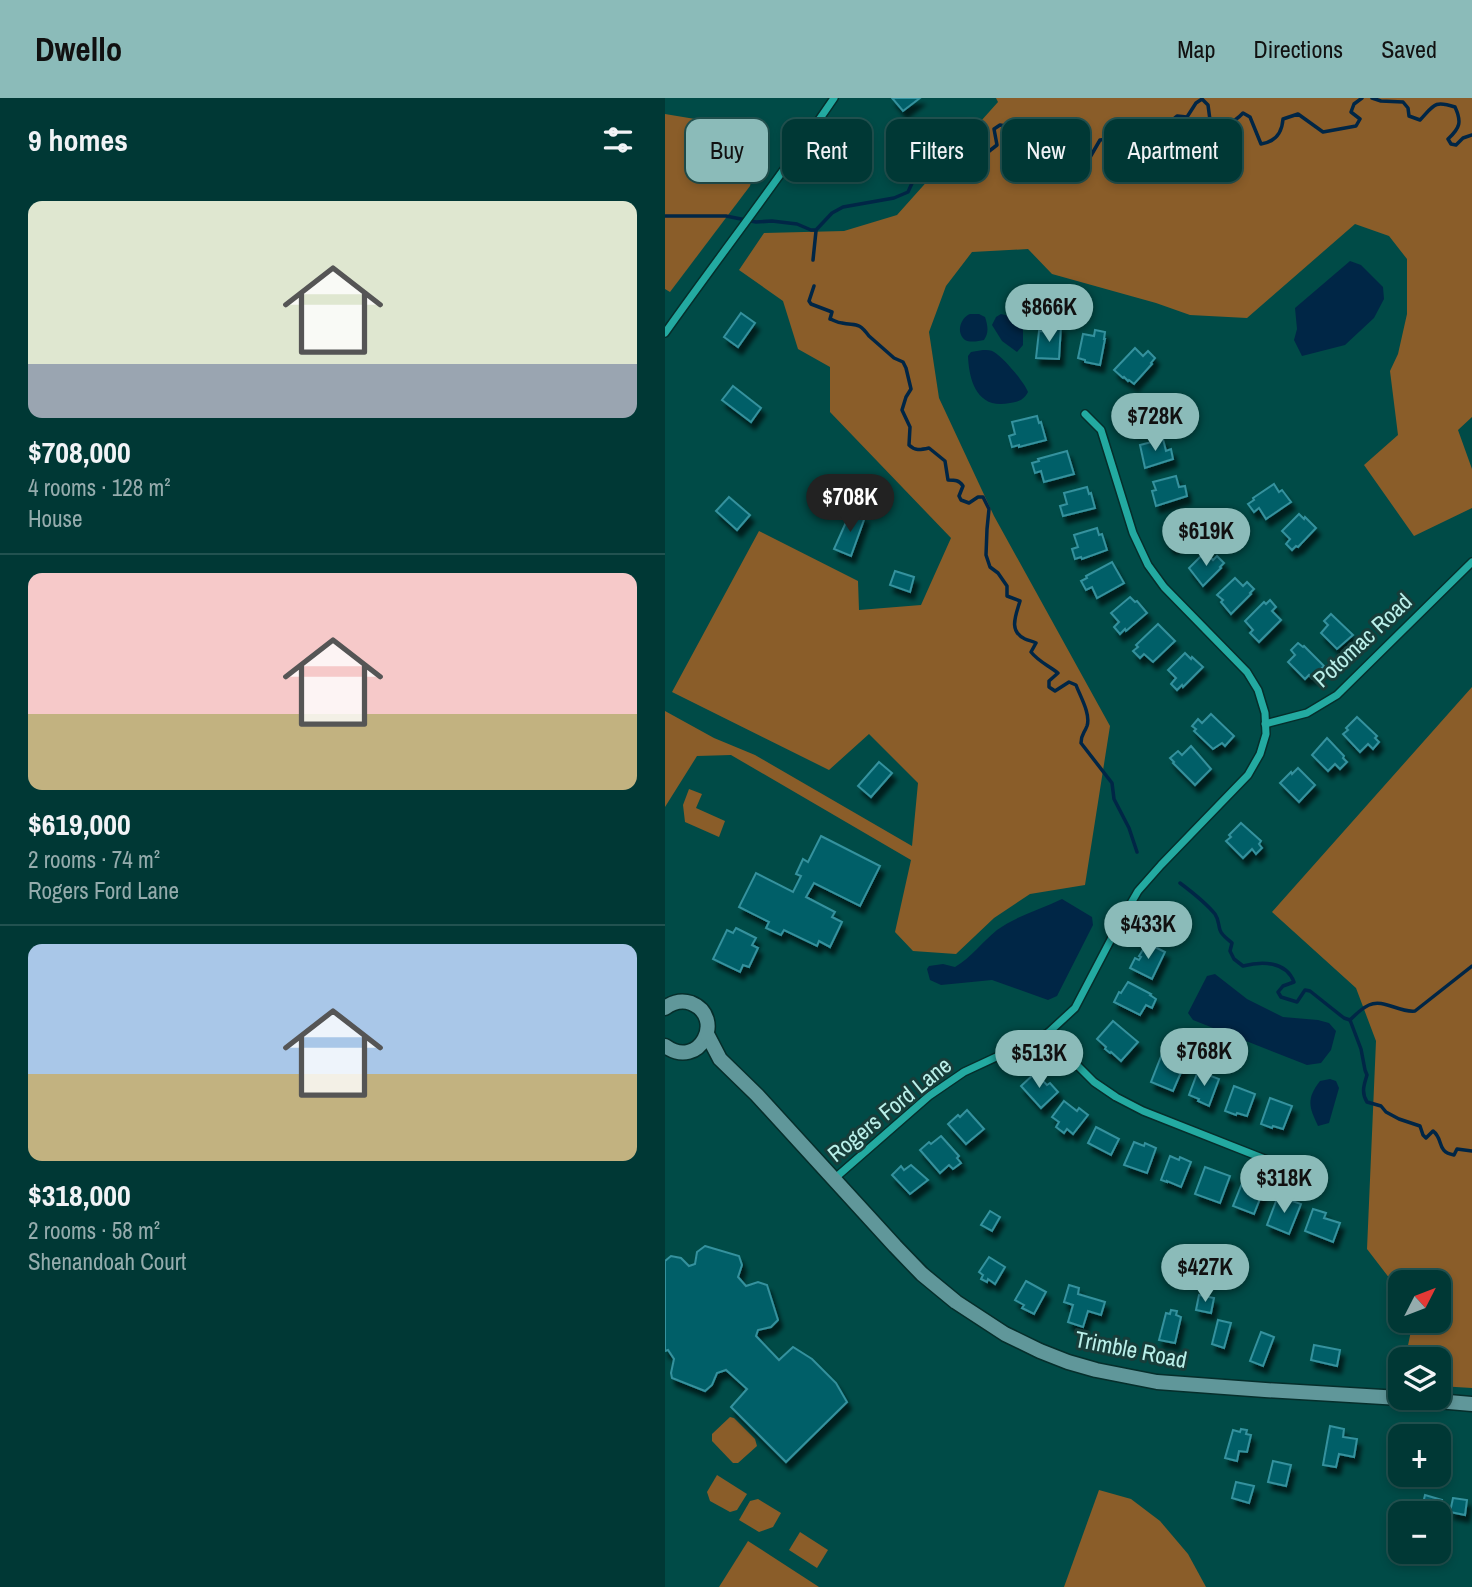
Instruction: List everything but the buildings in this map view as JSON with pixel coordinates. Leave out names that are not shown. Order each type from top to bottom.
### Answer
[{"type":"street","points":[[665,334],[740,228],[786,169],[834,98]]},
{"type":"street","name":"Rogers Ford Lane","points":[[834,1179],[929,1096],[964,1072],[1048,1034],[1075,1008],[1138,891],[1248,775],[1260,754],[1266,734],[1265,713],[1258,690],[1247,672],[1164,587],[1148,565],[1133,533],[1101,430],[1085,414]]},
{"type":"street","name":"Potomac Road","points":[[1265,724],[1307,713],[1337,695],[1472,562]]},
{"type":"street","name":"Trimble Road","points":[[669,1004],[687,1002],[702,1010],[708,1026],[707,1034],[720,1059],[757,1095],[922,1274],[956,1302],[1005,1334],[1040,1351],[1096,1370],[1157,1381],[1388,1397]]},
{"type":"street","points":[[690,1052],[703,1042],[707,1034]]},
{"type":"street","points":[[1048,1034],[1094,1082],[1143,1111],[1286,1167],[1317,1164]]},
{"type":"street","points":[[668,1051],[690,1052],[720,1059]]},
{"type":"street","name":"Trimble Road","points":[[1451,1402],[1472,1404]]},
{"type":"shaded area","points":[[996,98],[1472,98],[1472,417],[1458,430],[1472,469],[1472,508],[1414,536],[1364,465],[1398,435],[1390,371],[1398,354],[1407,314],[1407,259],[1389,236],[1355,224],[1247,318],[1190,315],[1052,274],[1028,249],[972,252],[946,286],[929,332],[939,398],[994,516],[1110,726],[1085,885],[1030,894],[994,918],[956,954],[913,951],[895,932],[911,860],[731,755],[697,756],[665,807],[665,711],[714,738],[755,755],[912,846],[918,783],[869,734],[829,770],[672,692],[759,531],[858,581],[859,610],[921,605],[951,538],[830,412],[830,367],[798,349],[783,301],[739,270],[764,233],[844,231],[897,215],[926,182],[988,182],[988,119],[983,119],[998,102]]},
{"type":"shaded area","points":[[665,114],[695,119],[686,119],[686,182],[751,182],[670,292],[665,289]]},
{"type":"shaded area","points":[[1472,687],[1472,1388],[1451,1387],[1451,1347],[1408,1347],[1410,1334],[1451,1334],[1451,1270],[1388,1270],[1388,1276],[1367,1249],[1376,1041],[1356,988],[1272,912]]},
{"type":"shaded area","points":[[689,789],[702,794],[696,808],[725,821],[719,837],[685,822],[683,805]]},
{"type":"shaded area","points":[[730,1417],[755,1439],[757,1446],[738,1463],[733,1463],[712,1441],[712,1434]]},
{"type":"shaded area","points":[[717,1475],[747,1494],[737,1510],[730,1512],[710,1501],[707,1492]]},
{"type":"shaded area","points":[[1099,1490],[1131,1499],[1160,1521],[1188,1554],[1206,1587],[1064,1587]]},
{"type":"shaded area","points":[[758,1499],[781,1513],[773,1527],[759,1532],[739,1520],[750,1501]]},
{"type":"shaded area","points":[[800,1532],[828,1550],[817,1568],[789,1550]]},
{"type":"shaded area","points":[[748,1541],[819,1587],[719,1587]]},
{"type":"water","points":[[1350,261],[1361,265],[1383,287],[1384,299],[1374,318],[1345,345],[1302,356],[1294,340],[1297,329],[1295,308]]},
{"type":"water","points":[[970,314],[985,317],[987,335],[984,340],[974,342],[962,337],[960,326]]},
{"type":"water","points":[[1001,314],[1021,319],[1023,323],[1023,345],[1017,352],[1002,341],[992,325]]},
{"type":"water","points":[[971,352],[994,352],[1013,370],[1028,392],[1023,399],[999,404],[990,402],[977,392],[970,375],[968,356]]},
{"type":"water","points":[[1062,899],[1092,917],[1093,925],[1057,996],[1048,1000],[992,980],[941,985],[930,980],[927,969],[929,966],[943,964],[955,967],[1004,925]]},
{"type":"water","points":[[1215,974],[1247,999],[1283,1017],[1329,1023],[1336,1031],[1331,1050],[1321,1063],[1307,1065],[1193,1020],[1188,1013],[1207,976]]},
{"type":"water","points":[[1320,1081],[1336,1081],[1339,1088],[1329,1123],[1318,1126],[1311,1108],[1311,1098]]},
{"type":"waterway","points":[[665,216],[726,216],[756,222],[797,224],[816,230],[832,213],[843,207],[894,198],[908,192],[918,170],[928,168],[943,182],[954,177],[959,162],[948,148],[952,139],[964,136],[974,150],[988,152],[997,145],[994,129],[1000,125],[1018,128],[1024,142],[1019,156],[1022,165],[1035,171],[1045,159],[1040,145],[1052,143],[1079,164],[1089,159],[1100,140],[1108,139],[1117,144],[1126,140],[1135,121],[1158,132],[1177,116],[1187,117],[1202,99],[1208,105],[1210,120],[1228,123],[1243,113],[1250,117],[1261,144],[1277,136],[1283,119],[1298,114],[1323,132],[1356,126],[1360,119],[1351,112],[1354,104],[1362,98]]},
{"type":"waterway","points":[[1372,98],[1403,102],[1408,108],[1409,116],[1420,120],[1435,105],[1455,107],[1459,121],[1448,139],[1451,144],[1456,145],[1463,138],[1472,135]]},
{"type":"waterway","points":[[813,260],[816,231]]},
{"type":"waterway","points":[[814,286],[809,301],[811,304],[832,312],[830,319],[859,326],[894,358],[903,362],[911,389],[902,410],[910,427],[909,445],[918,449],[929,448],[945,461],[948,480],[957,481],[963,486],[959,496],[961,500],[969,503],[983,497],[989,509],[986,555],[990,567],[1007,586],[1007,596],[1020,601],[1015,617],[1016,632],[1036,643],[1031,652],[1058,673],[1049,681],[1049,687],[1055,691],[1069,682],[1076,685],[1088,716],[1081,743],[1112,783],[1114,799],[1129,828],[1137,852]]},
{"type":"waterway","points":[[1180,883],[1215,914],[1221,932],[1232,943],[1230,951],[1234,959],[1243,966],[1273,964],[1290,975],[1294,982],[1283,986],[1278,992],[1281,997],[1297,1002],[1305,990],[1310,991],[1350,1020],[1367,1075],[1364,1085],[1367,1102],[1381,1106],[1399,1119],[1420,1126],[1426,1138],[1433,1131],[1442,1148],[1448,1153],[1454,1155],[1457,1149],[1472,1151]]},
{"type":"waterway","points":[[1350,1020],[1374,1003],[1415,1011],[1472,966]]}]
